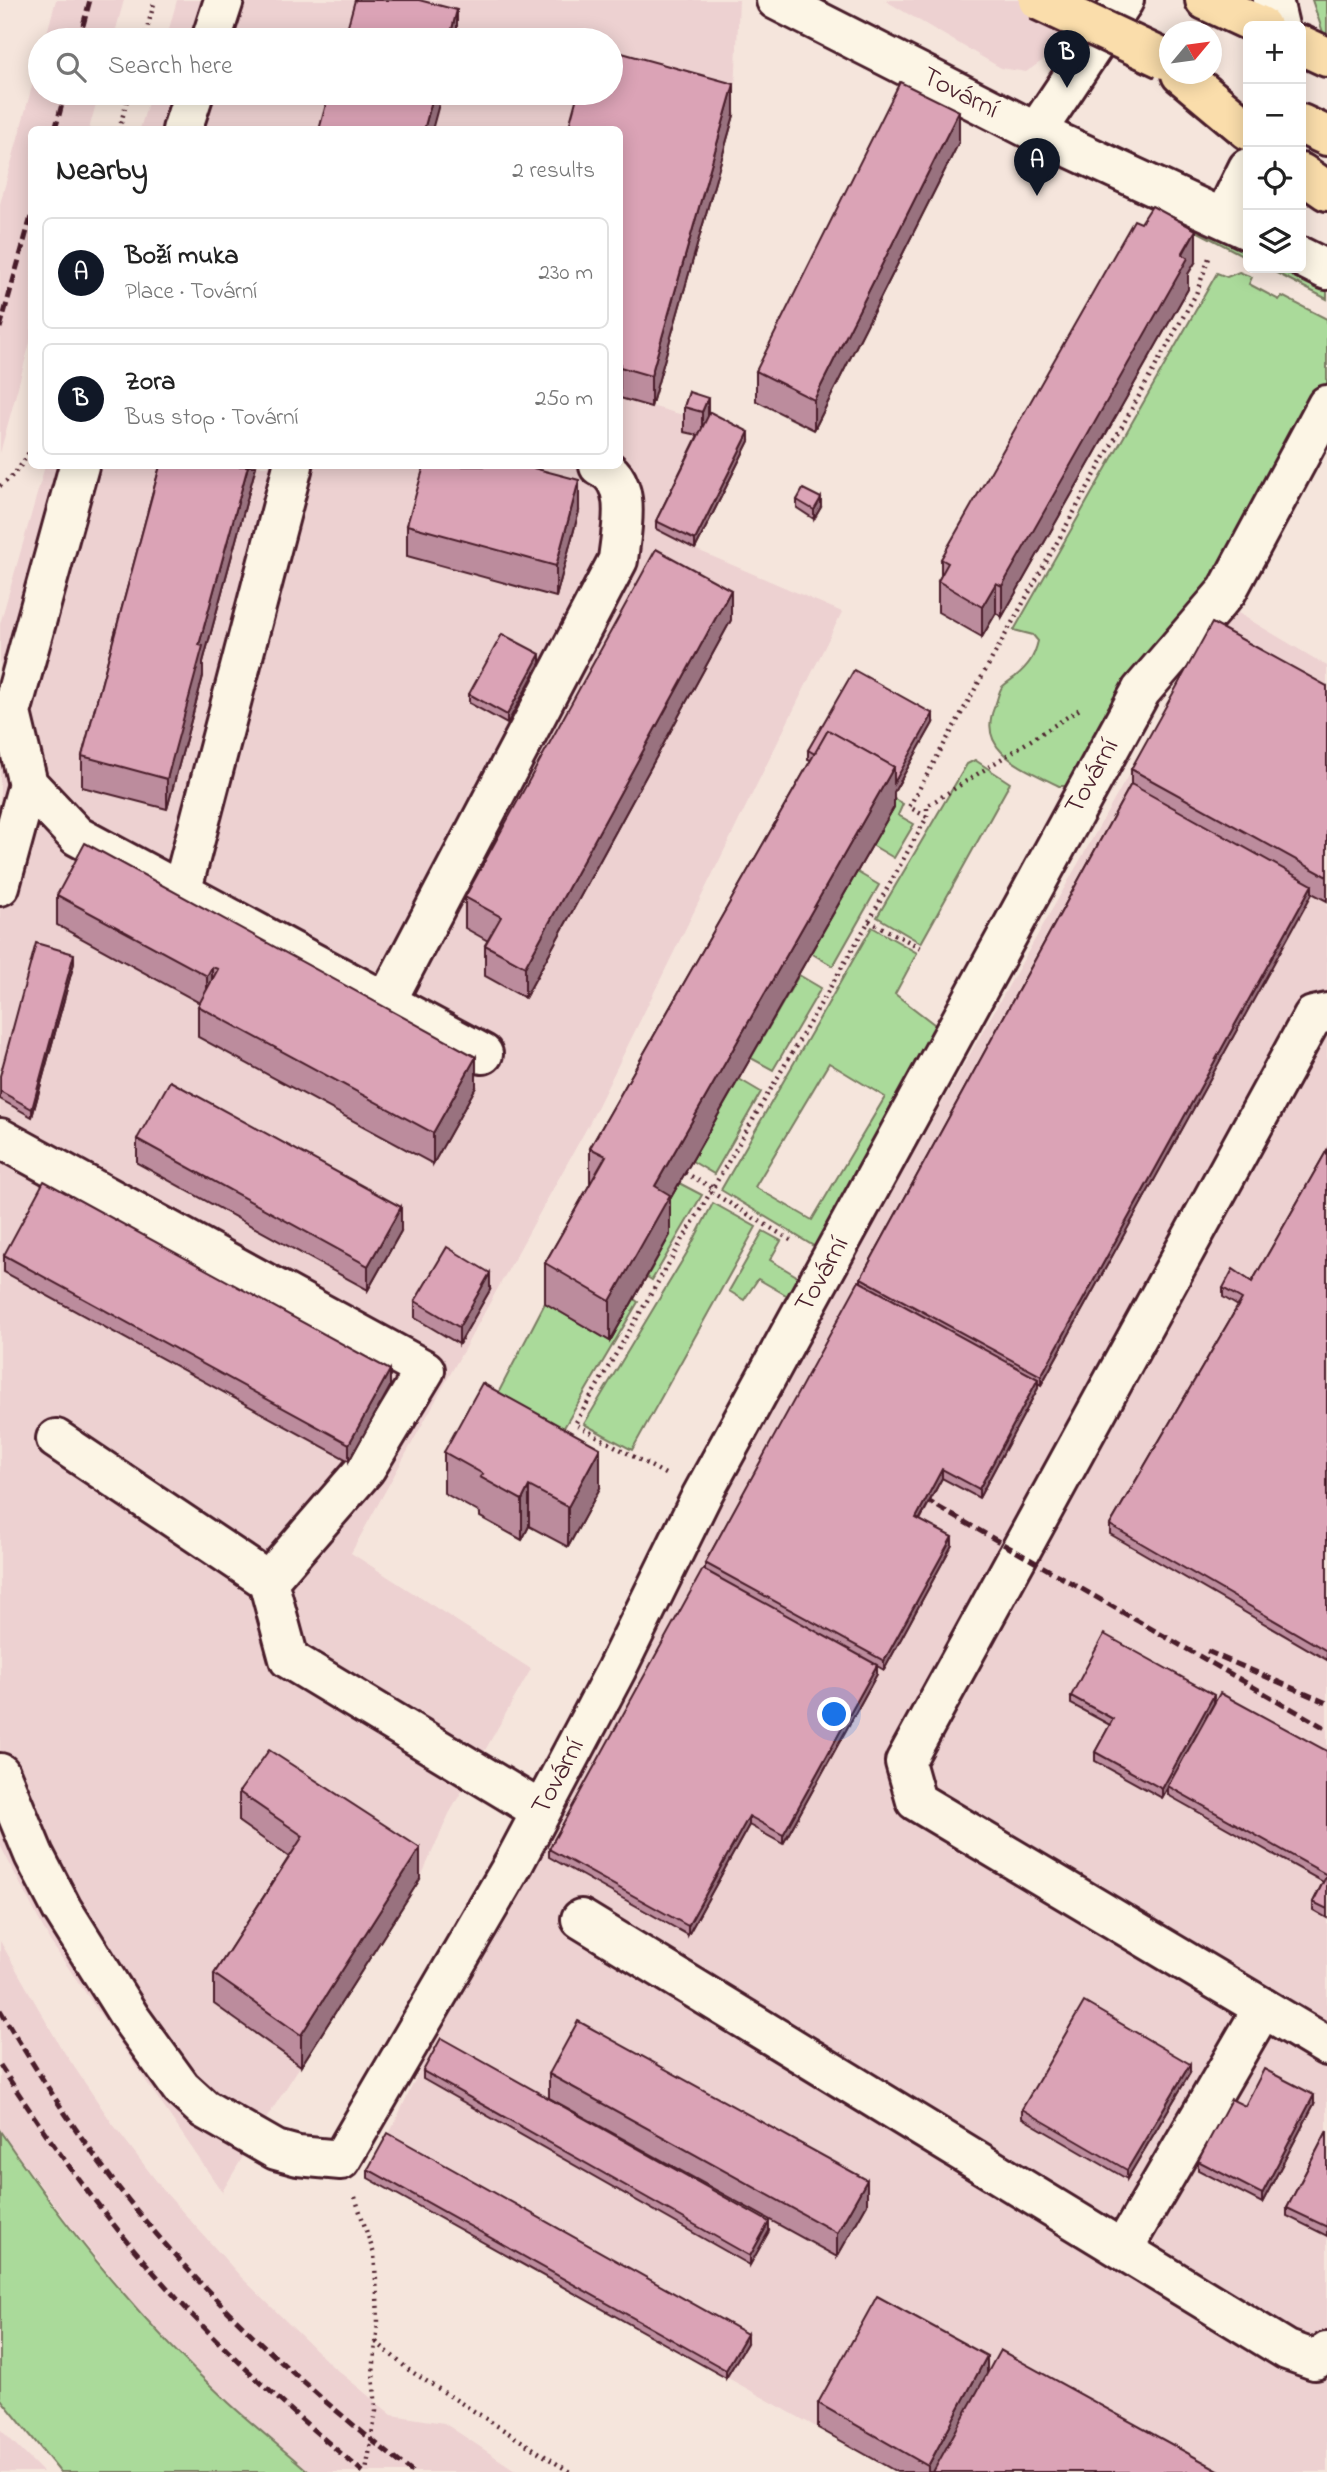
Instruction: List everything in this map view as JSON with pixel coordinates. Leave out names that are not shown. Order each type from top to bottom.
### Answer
[{"type":"main road","points":[[1038,0],[1159,58]]},
{"type":"main road","points":[[1205,0],[1250,21]]},
{"type":"main road","points":[[1306,47],[1327,57]]},
{"type":"main road","points":[[1196,84],[1243,126]]},
{"type":"main road","points":[[1215,84],[1243,97]]},
{"type":"main road","points":[[1306,126],[1327,136]]},
{"type":"main road","points":[[1306,176],[1327,191]]},
{"type":"street","points":[[215,28],[224,0]]},
{"type":"street","name":"Tovární","points":[[776,0],[1228,233]]},
{"type":"street","points":[[1036,132],[1124,0]]},
{"type":"street","points":[[1273,0],[1278,21]]},
{"type":"street","points":[[182,126],[190,105]]},
{"type":"street","points":[[1228,233],[1243,184]]},
{"type":"street","points":[[1306,260],[1327,270]]},
{"type":"street","name":"Tovární","points":[[341,2160],[541,1811],[616,1670],[702,1495],[1141,691],[1227,591],[1327,405]]},
{"type":"street","points":[[0,886],[28,784],[11,713],[78,469]]},
{"type":"street","points":[[181,892],[292,469]]},
{"type":"street","points":[[386,1002],[618,560],[623,509],[619,485],[606,469]]},
{"type":"street","points":[[28,784],[77,836],[483,1054]]},
{"type":"street","points":[[1327,1013],[1313,1016],[905,1762],[916,1801],[1327,2046]]},
{"type":"street","points":[[0,1138],[425,1370],[366,1468],[268,1581]]},
{"type":"street","points":[[56,1439],[268,1581],[289,1659],[541,1811]]},
{"type":"street","points":[[0,1773],[34,1855],[62,1909],[131,2019],[181,2088],[204,2109],[276,2150],[298,2157],[341,2160]]},
{"type":"street","points":[[580,1919],[1287,2350],[1315,2360],[1327,2352]]},
{"type":"street","points":[[1123,2249],[1263,2008]]},
{"type":"path","points":[[147,28],[155,0]]},
{"type":"path","points":[[120,126],[126,105]]},
{"type":"path","points":[[927,817],[909,807],[1228,233]]},
{"type":"path","points":[[0,486],[13,477],[28,454]]},
{"type":"path","points":[[570,1432],[869,921],[927,817],[927,806],[1086,706]]},
{"type":"path","points":[[869,921],[923,949]]},
{"type":"path","points":[[685,1173],[796,1243]]},
{"type":"path","points":[[575,1424],[668,1476]]},
{"type":"path","points":[[341,2160],[374,2255],[377,2294],[373,2373],[376,2411],[366,2472]]},
{"type":"path","points":[[376,2342],[408,2370],[570,2472]]},
{"type":"shaded area","points":[[56,0],[124,0],[116,28],[48,28]]},
{"type":"shaded area","points":[[177,0],[739,0],[734,115],[651,406],[708,422],[656,529],[695,549],[842,612],[589,1124],[351,1553],[531,1669],[449,1814],[420,1879],[222,2192],[50,1941],[0,1845],[0,624],[44,469],[623,469],[623,126],[141,126],[147,105],[623,105],[623,28],[169,28]]},
{"type":"shaded area","points":[[884,0],[1074,0],[1055,52],[1026,72],[1001,68]]},
{"type":"shaded area","points":[[28,101],[28,105],[96,105],[90,126],[28,126],[28,350],[0,453],[0,204]]},
{"type":"shaded area","points":[[1225,605],[1327,666],[1327,2472],[934,2472],[818,2428],[368,2178],[567,1763]]},
{"type":"shaded area","points":[[0,1941],[60,2046],[112,2123],[164,2191],[241,2277],[332,2366],[392,2415],[444,2423],[518,2472],[309,2472],[228,2403],[146,2319],[72,2228],[0,2131]]},
{"type":"shaded area","points":[[0,2429],[43,2472],[0,2472]]},
{"type":"green space","points":[[1312,0],[1327,0],[1327,44]]},
{"type":"green space","points":[[1187,226],[1217,234],[1243,247],[1243,255]]},
{"type":"green space","points":[[1239,272],[1252,277],[1249,284],[1279,300],[1282,296],[1327,319],[1327,387],[1224,566],[1074,781],[1066,786],[1059,786],[1008,758],[992,737],[990,724],[1001,689],[1027,665],[1038,641],[1033,635],[1014,630],[1217,273],[1227,277]]},
{"type":"green space","points":[[1277,273],[1294,273],[1327,289],[1327,299]]},
{"type":"green space","points":[[975,760],[1010,783],[921,943],[877,917],[967,764]]},
{"type":"green space","points":[[891,797],[903,804],[898,815],[914,824],[894,858],[872,845],[894,807]]},
{"type":"green space","points":[[857,872],[879,885],[833,966],[811,953]]},
{"type":"green space","points":[[872,927],[917,953],[895,994],[943,1031],[822,1251],[721,1190]],"holes":[[[829,1063],[885,1097],[812,1220],[755,1187]]]},
{"type":"green space","points":[[799,975],[821,988],[773,1070],[751,1058]]},
{"type":"green space","points":[[739,1079],[761,1092],[714,1174],[692,1161]]},
{"type":"green space","points":[[679,1183],[702,1195],[652,1280],[647,1277],[670,1235],[655,1226]]},
{"type":"green space","points":[[713,1203],[756,1227],[632,1450],[584,1424],[688,1251]]},
{"type":"green space","points":[[763,1231],[781,1241],[770,1260],[805,1281],[795,1300],[758,1279],[744,1300],[729,1291]]},
{"type":"green space","points":[[634,1299],[638,1302],[559,1436],[482,1424],[545,1303],[610,1341]]},
{"type":"green space","points":[[0,2131],[51,2203],[136,2308],[197,2373],[309,2472],[60,2472],[0,2398]]},
{"type":"building","points":[[355,0],[419,0],[457,10],[452,28],[347,28]]},
{"type":"building","points":[[623,53],[734,84],[651,376],[623,368],[623,126],[569,126],[575,105],[623,105]]},
{"type":"building","points":[[900,82],[959,111],[814,400],[756,371]]},
{"type":"building","points":[[326,105],[431,105],[425,126],[320,126]]},
{"type":"building","points":[[1152,206],[1196,230],[1182,254],[1188,258],[1002,586],[996,583],[982,607],[938,581],[948,563],[941,559],[1134,220],[1141,223]]},
{"type":"building","points":[[689,392],[708,398],[702,412],[684,407]]},
{"type":"building","points":[[710,412],[749,432],[695,540],[656,521]]},
{"type":"building","points":[[159,469],[247,469],[199,645],[203,646],[167,779],[82,756]]},
{"type":"building","points":[[423,469],[537,469],[579,480],[556,566],[407,525]]},
{"type":"building","points":[[803,489],[821,498],[814,510],[797,500]]},
{"type":"building","points":[[656,549],[731,590],[525,967],[485,945],[501,917],[465,897]]},
{"type":"building","points":[[1212,623],[1327,686],[1327,877],[1131,769]]},
{"type":"building","points":[[502,634],[540,654],[507,715],[469,694]]},
{"type":"building","points":[[854,670],[933,714],[894,783],[894,767],[828,730],[815,754],[808,750]]},
{"type":"building","points":[[828,730],[894,767],[655,1186],[670,1195],[610,1301],[545,1263],[606,1156],[590,1148]]},
{"type":"building","points":[[1131,784],[1312,885],[1041,1376],[861,1278]]},
{"type":"building","points":[[85,843],[476,1057],[433,1133],[198,1006],[218,969],[212,967],[207,976],[57,895]]},
{"type":"building","points":[[36,943],[74,954],[32,1109],[0,1091],[0,1076]]},
{"type":"building","points":[[170,1081],[401,1207],[368,1266],[137,1139]]},
{"type":"building","points":[[1327,1150],[1327,1651],[1110,1525],[1242,1299],[1223,1288],[1233,1269],[1252,1282]]},
{"type":"building","points":[[44,1181],[390,1370],[349,1444],[4,1255]]},
{"type":"building","points":[[447,1247],[490,1273],[459,1327],[415,1301]]},
{"type":"building","points":[[859,1281],[1038,1379],[979,1489],[942,1469],[916,1518],[952,1537],[884,1661],[705,1563]]},
{"type":"building","points":[[482,1383],[600,1448],[568,1507],[529,1486],[522,1500],[480,1477],[483,1474],[444,1452]]},
{"type":"building","points":[[703,1569],[877,1665],[783,1835],[749,1816],[688,1926],[549,1849]]},
{"type":"building","points":[[1104,1634],[1214,1695],[1162,1789],[1095,1752],[1113,1719],[1071,1696]]},
{"type":"building","points":[[1220,1693],[1327,1751],[1327,1875],[1168,1786]]},
{"type":"building","points":[[269,1750],[420,1848],[301,2035],[214,1974],[303,1836],[239,1792]]},
{"type":"building","points":[[1327,1875],[1327,1909],[1313,1902]]},
{"type":"building","points":[[1084,2002],[1190,2064],[1127,2170],[1022,2109]]},
{"type":"building","points":[[578,2021],[867,2180],[837,2233],[549,2074]]},
{"type":"building","points":[[441,2038],[769,2222],[750,2256],[423,2071]]},
{"type":"building","points":[[1264,2069],[1314,2095],[1262,2194],[1198,2161],[1231,2099],[1245,2106]]},
{"type":"building","points":[[1327,2131],[1327,2227],[1287,2208]]},
{"type":"building","points":[[388,2133],[747,2334],[726,2370],[368,2169]]},
{"type":"building","points":[[877,2296],[987,2356],[928,2466],[818,2403]]},
{"type":"building","points":[[1000,2350],[1222,2472],[933,2472]]},
{"type":"railway","points":[[82,28],[90,0]]},
{"type":"railway","points":[[56,126],[62,105]]},
{"type":"railway","points":[[0,328],[28,227]]},
{"type":"railway","points":[[912,1492],[1327,1729]]},
{"type":"railway","points":[[1207,1651],[1327,1703]]},
{"type":"railway","points":[[0,2010],[83,2139],[169,2248],[233,2317],[268,2350],[412,2472]]},
{"type":"railway","points":[[0,2065],[81,2182],[170,2291],[251,2374],[363,2472]]},
{"type":"place","name":"Zora","points":[[1067,88]]},
{"type":"place","name":"Boží muka","points":[[1037,196]]}]
